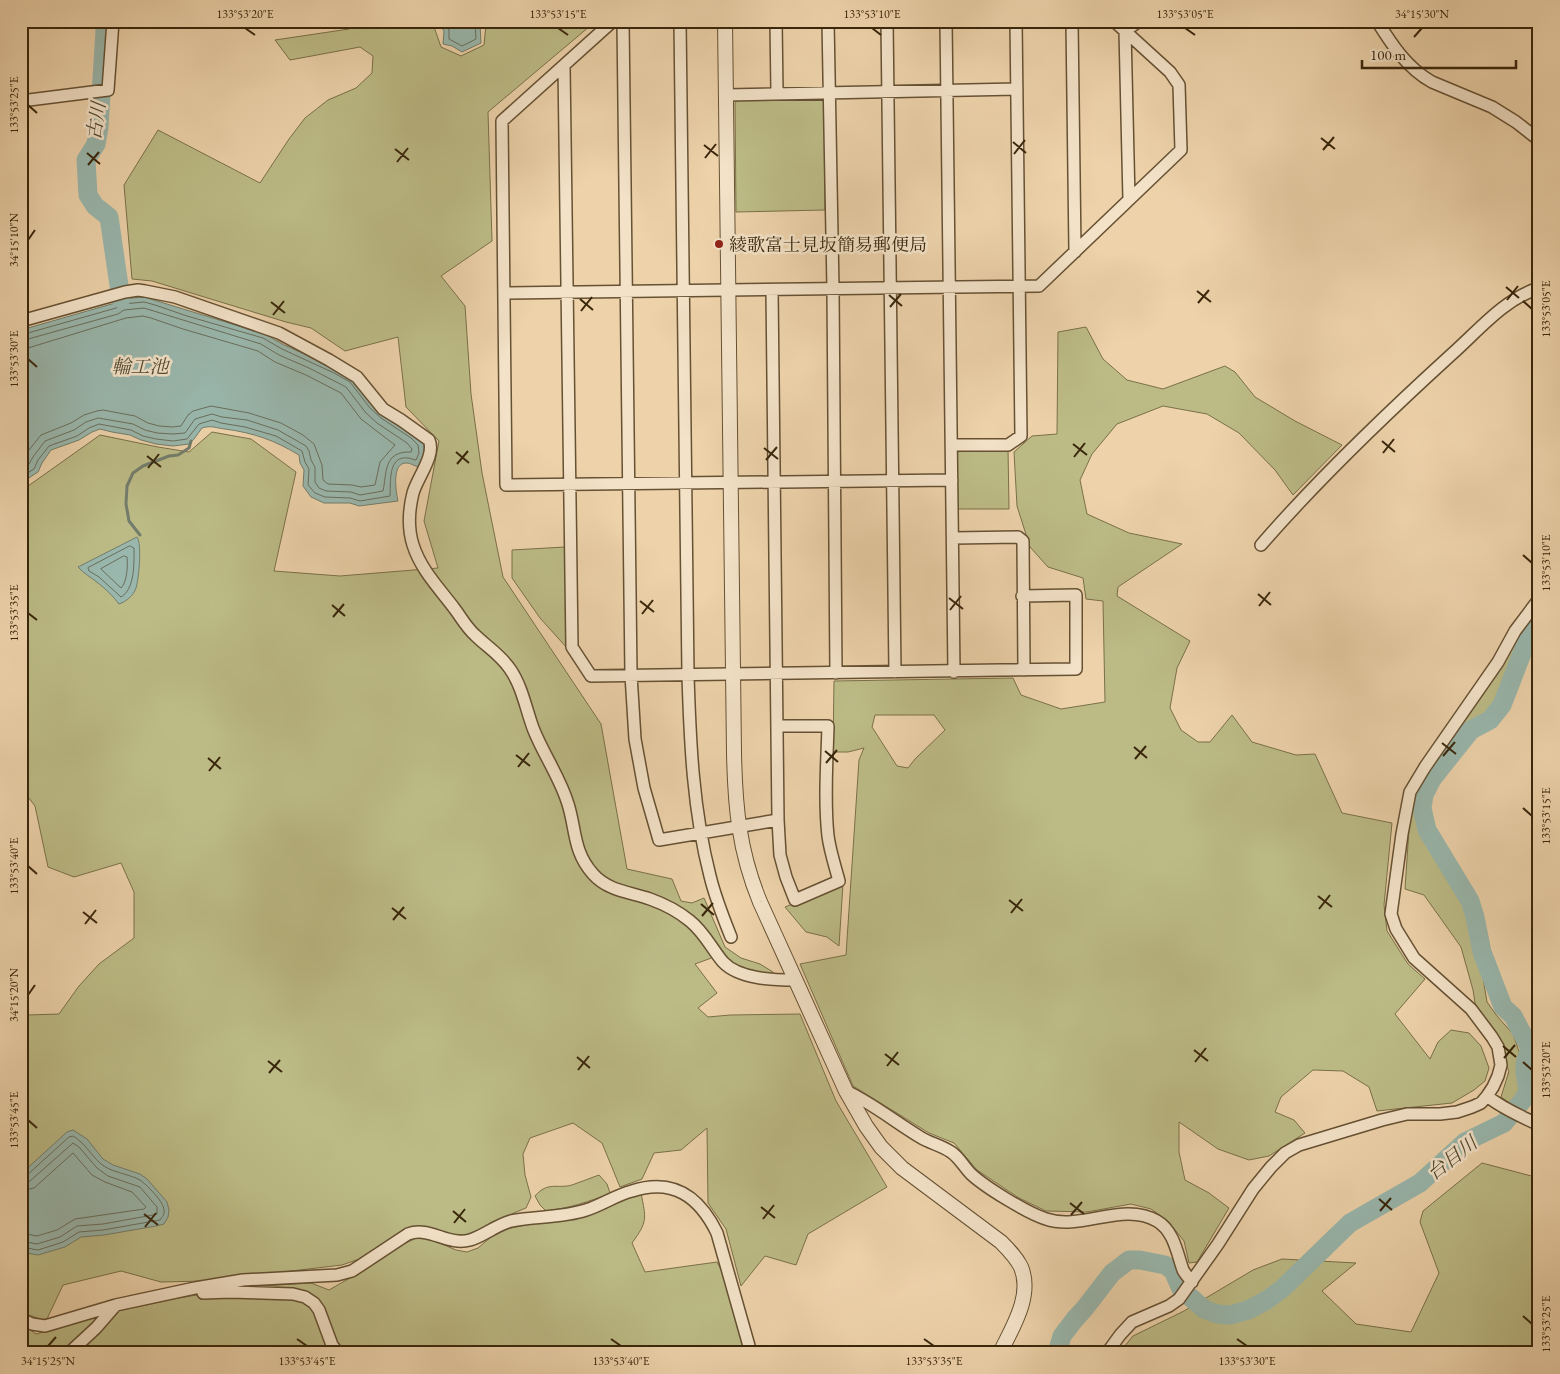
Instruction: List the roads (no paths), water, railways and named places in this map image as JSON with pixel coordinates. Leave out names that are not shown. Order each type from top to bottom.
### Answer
[{"type":"street","points":[[21,101],[108,90],[113,21]]},
{"type":"street","points":[[613,21],[502,121],[506,485],[952,480]]},
{"type":"street","points":[[623,21],[631,675],[635,739],[644,788],[659,840],[778,820]]},
{"type":"street","points":[[680,21],[690,745],[701,832],[710,875],[731,937]]},
{"type":"street","points":[[725,21],[734,789],[738,826],[750,878],[846,1091],[866,1126],[881,1147],[917,1180],[1001,1242],[1020,1267],[1025,1281],[1024,1293],[1013,1326],[1000,1353]]},
{"type":"street","points":[[776,21],[777,93]]},
{"type":"street","points":[[828,21],[833,288],[836,673]]},
{"type":"street","points":[[887,21],[894,672]]},
{"type":"street","points":[[946,21],[954,672]]},
{"type":"street","points":[[952,445],[1008,445],[1021,436],[1016,21]]},
{"type":"street","points":[[1072,21],[1075,252]]},
{"type":"street","points":[[504,294],[1039,286],[1181,150],[1180,86],[1170,72],[1114,21]]},
{"type":"street","points":[[1126,31],[1139,21]]},
{"type":"street","points":[[1378,21],[1392,46],[1424,78],[1492,107],[1516,122],[1539,140]]},
{"type":"street","points":[[1126,31],[1129,200]]},
{"type":"street","points":[[564,66],[572,647],[591,676],[1076,669],[1076,595],[1022,596]]},
{"type":"street","points":[[726,94],[1016,90]]},
{"type":"street","points":[[1261,545],[1290,512],[1412,391],[1500,310],[1521,295],[1539,288]]},
{"type":"street","points":[[772,290],[778,820],[780,855],[795,900],[839,881],[828,836],[828,726],[777,726]]},
{"type":"street","points":[[21,321],[120,294],[145,291],[175,297],[279,333],[357,377],[383,409],[429,440],[431,449],[427,462],[416,482],[411,504],[410,523],[413,545],[435,586],[474,634],[509,667],[517,680],[534,730],[569,805],[575,842],[592,874],[603,883],[618,891],[650,899],[689,920],[698,927],[724,962],[734,970],[774,980],[795,980]]},
{"type":"street","points":[[953,538],[1018,537],[1023,541],[1024,670]]},
{"type":"street","points":[[1107,1353],[1132,1322],[1169,1306],[1180,1299],[1223,1237],[1253,1189],[1285,1153],[1300,1145],[1407,1114],[1457,1112],[1476,1105],[1487,1096],[1498,1076],[1500,1065],[1498,1048],[1471,1009],[1414,958],[1396,929],[1391,914],[1410,792],[1425,767],[1498,662],[1515,631],[1539,599]]},
{"type":"street","points":[[846,1091],[922,1139],[951,1152],[977,1179],[1022,1208],[1047,1220],[1077,1222],[1133,1214],[1148,1216],[1160,1222],[1168,1231],[1180,1256],[1190,1285]]},
{"type":"street","points":[[1487,1096],[1513,1113],[1539,1125]]},
{"type":"street","points":[[21,1319],[32,1324],[45,1326],[116,1306],[195,1288],[243,1280],[337,1275],[352,1271],[408,1234],[416,1231],[456,1242],[471,1240],[493,1227],[511,1221],[586,1210],[631,1191],[647,1187],[667,1186],[680,1191],[701,1206],[714,1226],[751,1353]]},
{"type":"street","points":[[195,1288],[205,1293],[293,1294],[305,1297],[314,1303],[319,1310],[332,1345],[338,1353]]},
{"type":"street","points":[[69,1353],[116,1306]]},
{"type":"water","points":[[437,21],[479,21],[481,43],[462,52],[452,46],[443,44],[444,31]]},
{"type":"water","name":"輪工池","points":[[144,297],[265,334],[353,378],[424,444],[424,454],[418,467],[407,463],[399,467],[396,478],[398,501],[359,506],[350,503],[324,503],[311,497],[303,486],[304,470],[300,463],[299,455],[264,438],[211,427],[202,428],[189,444],[173,446],[156,444],[130,435],[100,429],[79,440],[51,450],[38,472],[21,483],[21,330],[115,303],[121,299]]},
{"type":"water","points":[[137,537],[140,554],[136,588],[129,598],[119,604],[107,590],[78,567]]},
{"type":"water","points":[[73,1130],[87,1139],[103,1159],[113,1165],[140,1174],[147,1179],[167,1202],[168,1217],[164,1224],[104,1235],[81,1237],[65,1247],[38,1255],[21,1252],[21,1174],[67,1132]]},
{"type":"waterway","name":"古川","points":[[104,21],[99,127],[96,144],[86,160],[88,195],[95,206],[109,217],[121,299]]},
{"type":"waterway","points":[[140,535],[129,521],[126,504],[127,486],[133,473],[143,466],[169,456],[178,455],[189,448],[191,441]]},
{"type":"waterway","name":"台目川","points":[[1057,1353],[1062,1336],[1075,1319],[1112,1273],[1129,1260],[1140,1260],[1165,1265],[1173,1271],[1181,1289],[1204,1309],[1217,1314],[1230,1315],[1248,1310],[1267,1300],[1283,1288],[1350,1223],[1420,1183],[1465,1142],[1504,1123],[1523,1100],[1528,1091],[1525,1064],[1530,1048],[1513,1016],[1503,1007],[1482,952],[1470,901],[1427,830],[1422,808],[1424,795],[1432,779],[1471,730],[1490,720],[1502,705],[1528,638],[1539,625]]},
{"type":"place","name":"綾歌富士見坂簡易郵便局","points":[[719,244]]}]
